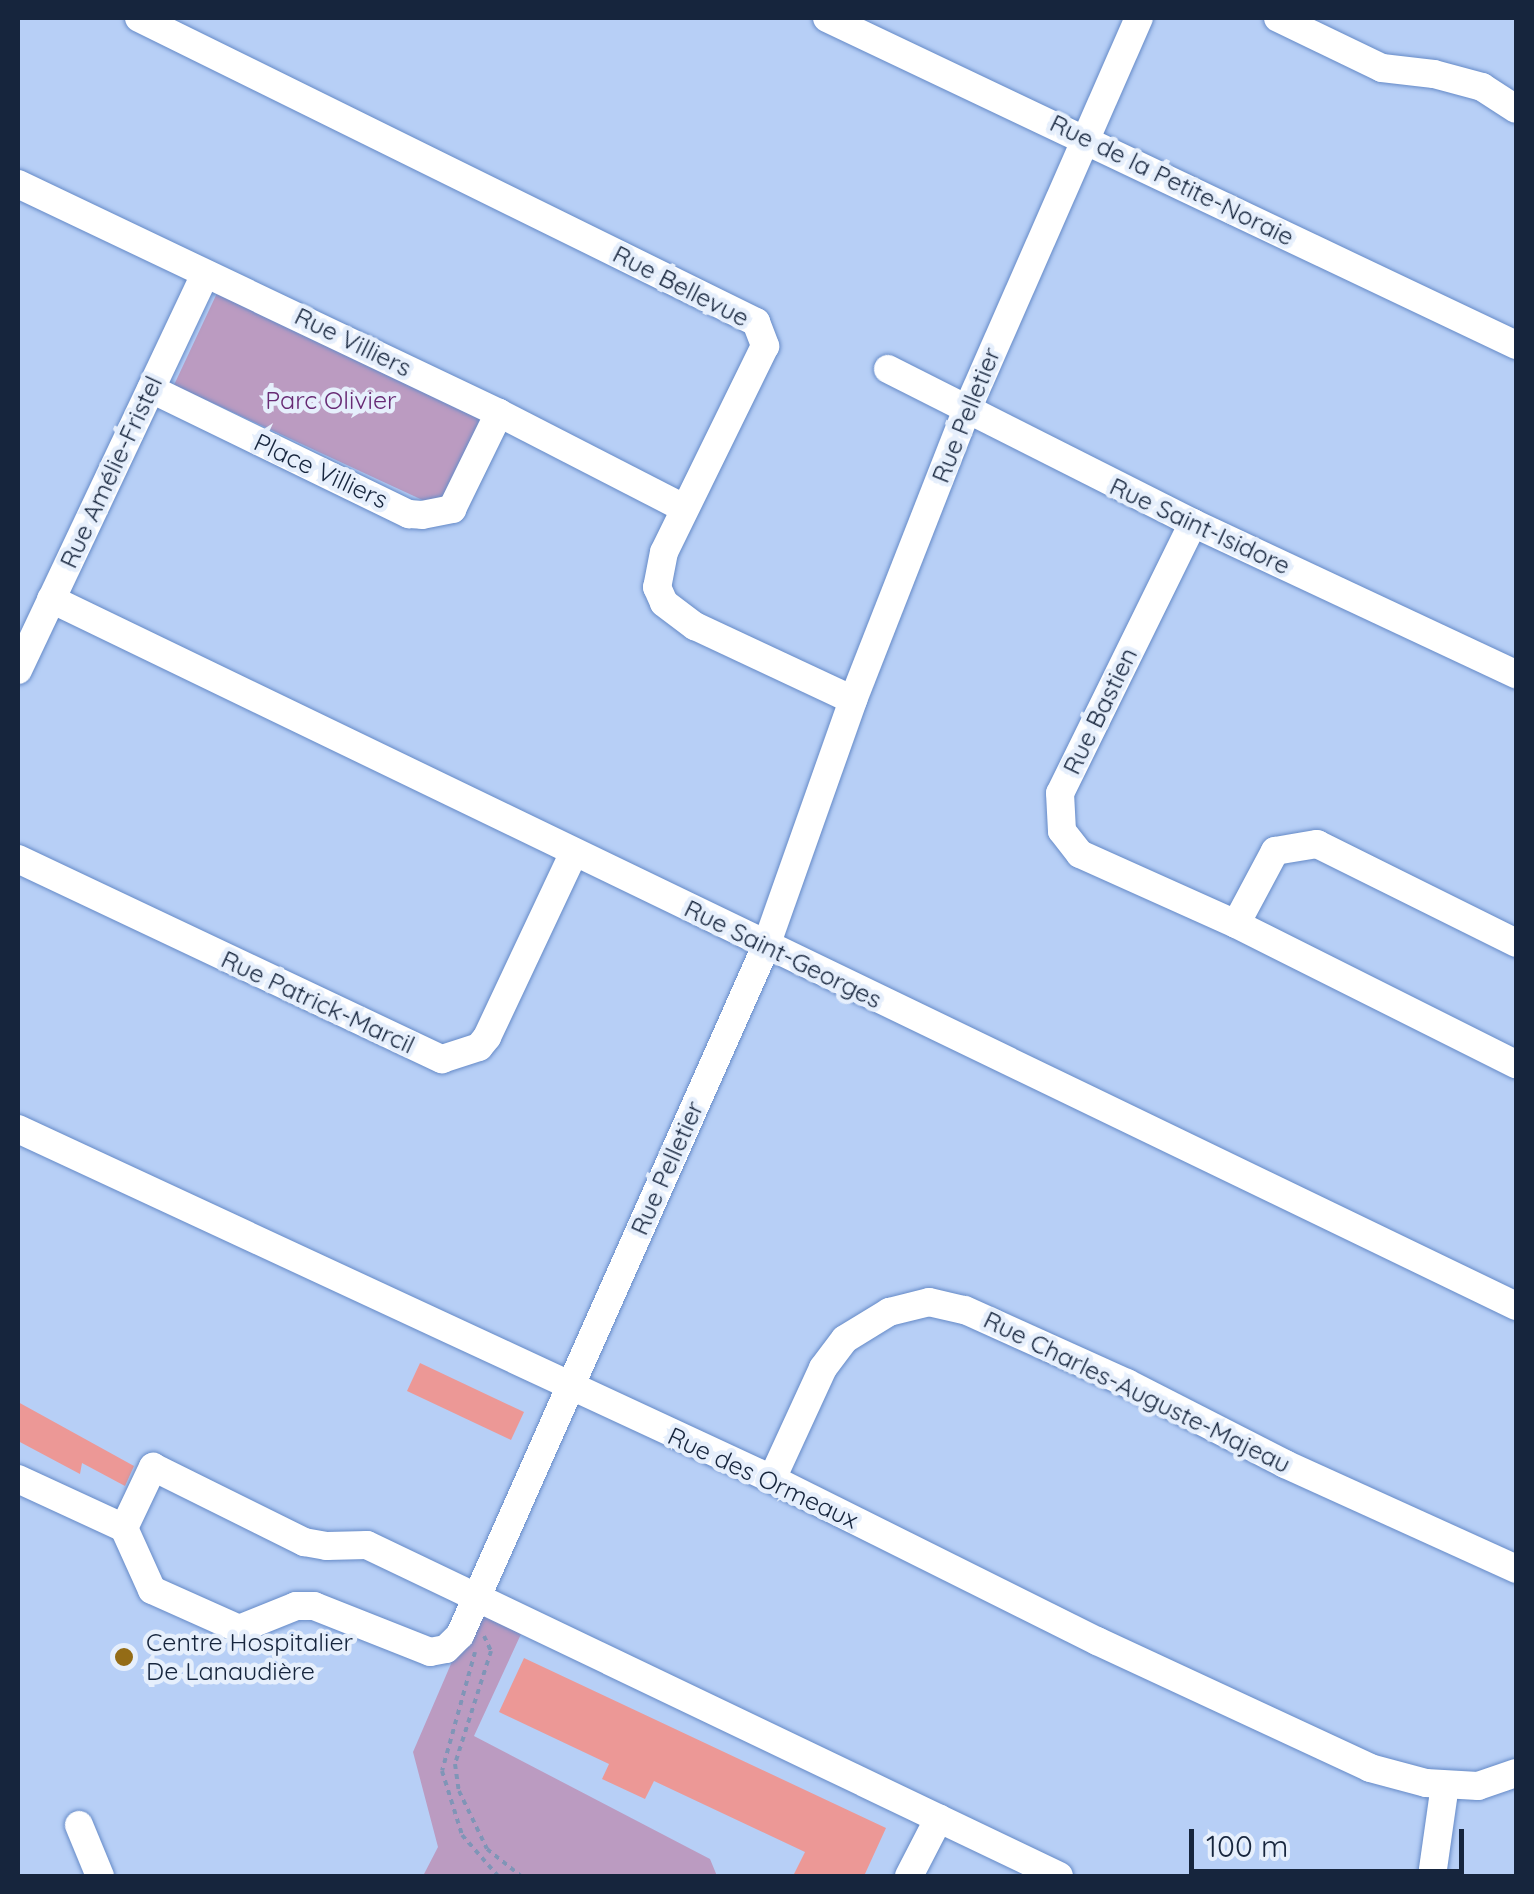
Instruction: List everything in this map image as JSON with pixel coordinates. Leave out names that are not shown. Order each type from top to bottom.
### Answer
[{"type":"street","name":"Rue Bellevue","points":[[138,18],[756,322],[765,346],[684,508],[657,572],[664,603],[694,626],[854,700]]},
{"type":"street","name":"Rue de la Petite-Noraie","points":[[826,18],[1516,345]]},
{"type":"street","name":"Rue Pelletier","points":[[124,1528],[152,1590],[239,1629],[296,1606],[314,1606],[430,1652],[446,1649],[480,1612],[570,1388],[766,946],[854,700],[966,412],[1139,18]]},
{"type":"street","points":[[1278,18],[1382,68],[1434,74],[1482,87],[1516,109]]},
{"type":"street","name":"Rue Villiers","points":[[18,184],[499,413],[684,508]]},
{"type":"street","name":"Rue Amélie-Fristel","points":[[18,670],[205,274]]},
{"type":"street","name":"Rue Saint-Isidore","points":[[888,369],[966,412],[1192,523],[1516,674]]},
{"type":"street","name":"Place Villiers","points":[[151,389],[409,514],[422,516],[452,509],[499,413]]},
{"type":"street","name":"Rue Bastien","points":[[1192,523],[1060,793],[1062,832],[1080,854],[1236,924],[1516,1064]]},
{"type":"street","name":"Rue Saint-Georges","points":[[51,599],[1516,1306]]},
{"type":"street","points":[[1236,924],[1275,851],[1317,844],[1516,943]]},
{"type":"street","name":"Rue Patrick-Marcil","points":[[18,859],[442,1059],[478,1046],[486,1037],[574,852]]},
{"type":"street","name":"Rue des Ormeaux","points":[[18,1129],[772,1479],[1096,1640],[1353,1760],[1426,1784],[1478,1786],[1516,1773]]},
{"type":"street","name":"Rue Charles-Auguste-Majeau","points":[[772,1479],[823,1368],[845,1339],[889,1312],[929,1302],[965,1310],[1127,1382],[1285,1464],[1516,1569]]},
{"type":"street","points":[[18,1479],[124,1528],[153,1467],[304,1542],[327,1546],[367,1544],[480,1612],[939,1818],[1058,1876]]},
{"type":"street","points":[[1432,1876],[1445,1785]]},
{"type":"street","points":[[909,1876],[939,1818]]},
{"type":"street","points":[[78,1825],[100,1876]]},
{"type":"path","points":[[480,1612],[471,1675],[442,1771],[462,1835],[498,1876]]},
{"type":"path","points":[[480,1612],[491,1651],[455,1764],[459,1791],[487,1849],[520,1876]]},
{"type":"green space","name":"Parc Olivier","points":[[218,291],[487,415],[444,510],[174,385]]},
{"type":"green space","points":[[479,1599],[527,1621],[474,1736],[710,1859],[717,1876],[423,1876],[438,1847],[413,1752]]},
{"type":"building","points":[[420,1363],[524,1412],[511,1440],[407,1391]]},
{"type":"building","points":[[18,1402],[134,1466],[125,1486],[82,1463],[80,1474],[18,1441]]},
{"type":"building","points":[[524,1658],[886,1828],[864,1876],[793,1876],[805,1852],[654,1781],[645,1799],[602,1779],[609,1764],[499,1712]]},
{"type":"place","name":"Centre Hospitalier De Lanaudière","points":[[124,1657]]}]
